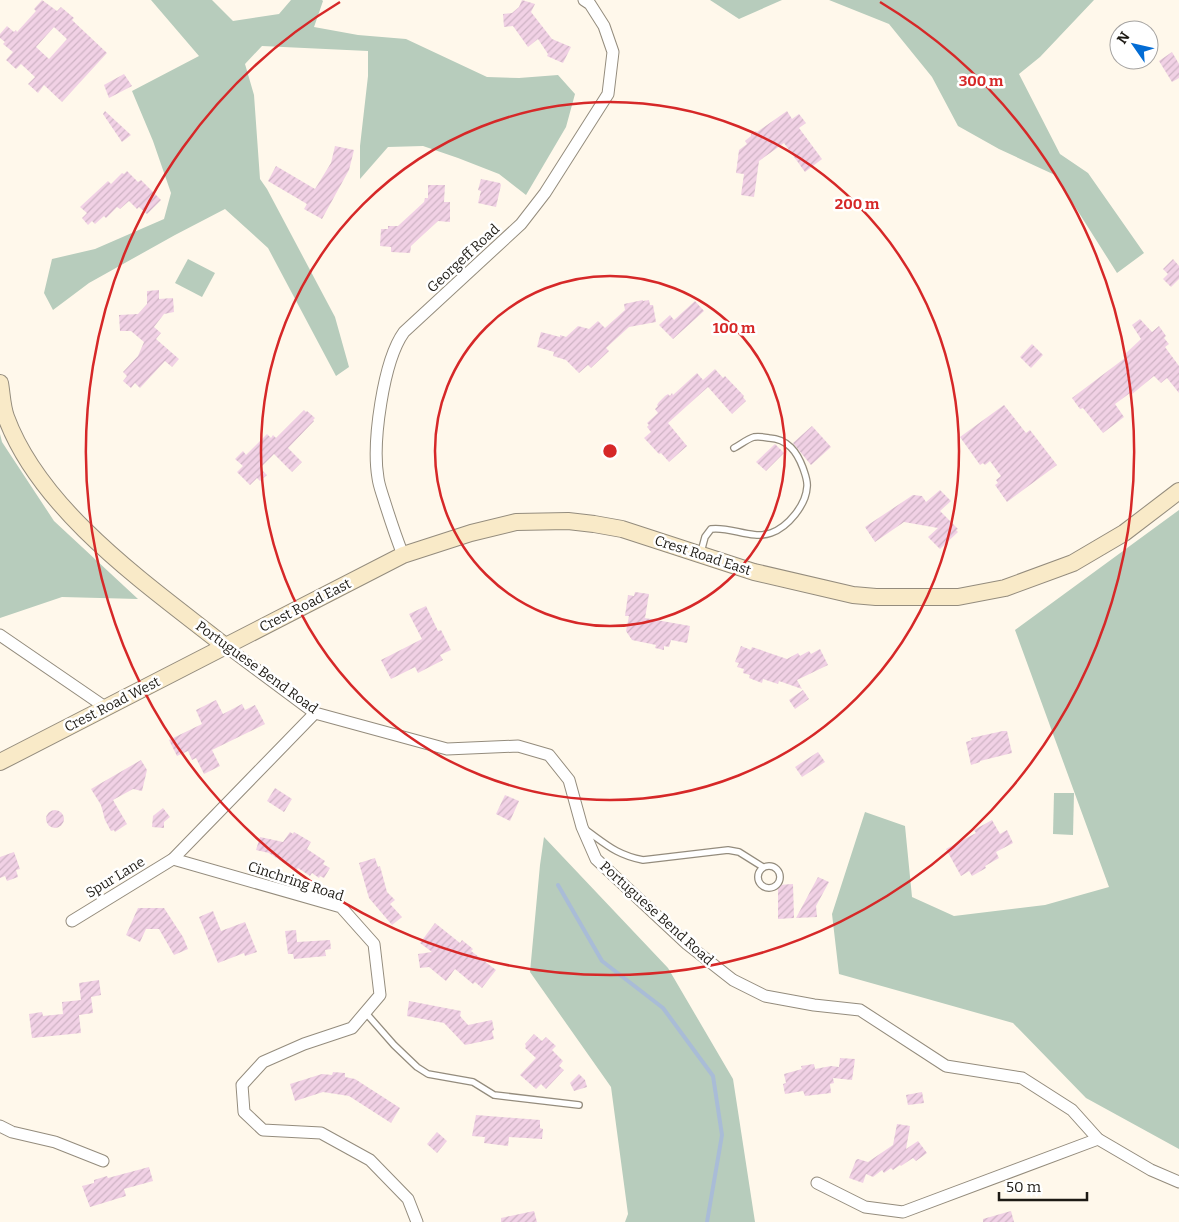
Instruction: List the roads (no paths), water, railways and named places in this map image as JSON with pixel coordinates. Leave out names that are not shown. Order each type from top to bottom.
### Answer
[{"type":"street","name":"Georgeff Road","points":[[403,555],[378,478],[378,425],[380,407],[391,359],[398,340],[404,332],[522,224],[545,193],[608,94],[613,52],[604,26],[590,4],[584,0]]},
{"type":"street","name":"Portuguese Bend Road","points":[[0,383],[6,415],[20,446],[66,511],[137,575],[225,646],[316,713],[447,749],[518,746],[549,756],[569,780],[582,827],[596,858],[687,944],[733,980],[765,996],[814,1006],[860,1010],[946,1066],[1022,1078],[1072,1110],[1098,1139],[1151,1170],[1179,1182]]},
{"type":"street","name":"Crest Road East","points":[[225,646],[403,555],[471,533],[516,522],[568,521],[622,530],[754,572],[853,595],[958,598],[1006,588],[1073,563],[1124,533],[1179,491]]},
{"type":"street","points":[[0,635],[105,708]]},
{"type":"street","name":"Crest Road West","points":[[0,762],[225,646]]},
{"type":"street","points":[[173,859],[316,713]]},
{"type":"street","name":"Spur Lane","points":[[72,921],[173,859]]},
{"type":"street","name":"Cinchring Road","points":[[173,859],[341,908],[374,944],[380,995],[352,1028],[304,1044],[263,1062],[242,1085],[244,1112],[263,1130],[320,1132],[370,1160],[408,1199],[417,1222]]},
{"type":"street","points":[[0,1126],[12,1132],[54,1142],[103,1161]]},
{"type":"street","points":[[817,1183],[865,1207],[903,1212],[1098,1139]]},
{"type":"lane","points":[[700,554],[705,537],[711,529],[762,535],[775,531],[788,522],[797,511],[806,492],[808,484],[798,456],[785,442],[778,439],[756,437],[734,448]]},
{"type":"lane","points":[[582,827],[620,854],[632,858],[643,860],[728,850],[739,852],[763,868]]},
{"type":"lane","points":[[365,1012],[394,1045],[428,1074],[473,1082],[494,1095],[579,1105]]},
{"type":"waterway","points":[[558,885],[602,961],[663,1008],[713,1076],[722,1135],[707,1222]]}]
